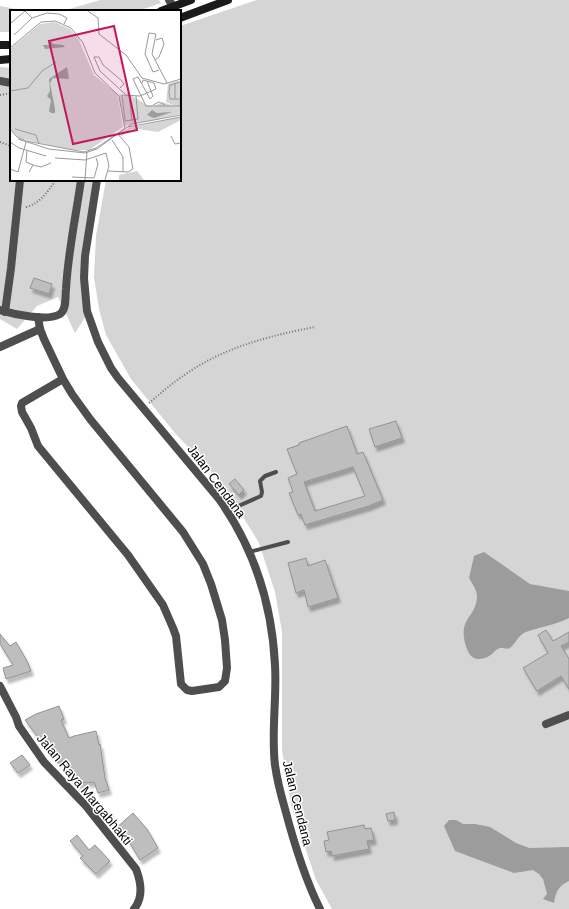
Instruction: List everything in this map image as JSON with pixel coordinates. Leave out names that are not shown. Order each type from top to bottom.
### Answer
[{"type":"street","points":[[163,10],[191,0]]},
{"type":"street","points":[[181,18],[228,0]]},
{"type":"street","points":[[0,81],[10,83]]},
{"type":"street","points":[[20,181],[2,311],[38,317],[55,316],[60,314],[64,308],[71,241],[81,181]]},
{"type":"street","name":"Jalan Cendana","points":[[97,181],[85,256],[84,278],[87,311],[98,342],[111,368],[196,470],[227,511],[249,552],[265,596],[274,650],[274,748],[279,786],[304,872],[320,909]]},
{"type":"street","points":[[38,317],[40,329],[63,379],[72,394],[90,419],[183,532],[202,564],[217,601],[225,640],[227,668],[226,676],[225,681],[219,687],[187,690],[181,684],[176,636],[163,605],[128,555],[38,446],[31,428],[22,412],[22,403],[63,379]]},
{"type":"street","points":[[0,347],[40,329]]},
{"type":"street","name":"Jalan Raya Margabhakti","points":[[0,686],[19,726],[44,762],[60,781],[83,803],[136,869],[140,881],[140,891],[138,904],[134,909]]},
{"type":"street","points":[[546,724],[569,715]]},
{"type":"lane","points":[[227,511],[261,496],[262,492],[260,481],[265,476],[276,472]]},
{"type":"lane","points":[[249,552],[288,542]]},
{"type":"path","points":[[0,95],[10,93]]},
{"type":"path","points":[[0,142],[10,146]]},
{"type":"path","points":[[17,209],[40,202],[55,181]]},
{"type":"path","points":[[144,407],[183,376],[218,355],[264,339],[315,327]]},
{"type":"shaded area","points":[[100,0],[159,0],[161,3],[141,10],[66,10]]},
{"type":"shaded area","points":[[257,0],[569,0],[569,909],[332,909],[316,880],[291,805],[282,750],[282,632],[275,592],[259,543],[224,486],[175,433],[131,379],[106,335],[99,309],[94,277],[96,236],[106,181],[181,181],[181,26]]},
{"type":"shaded area","points":[[0,6],[22,10],[10,10],[10,32],[0,32]]},
{"type":"shaded area","points":[[0,67],[10,68],[10,181],[95,181],[90,204],[86,316],[75,333],[58,297],[37,306],[17,329],[0,319]]},
{"type":"shaded area","points":[[484,552],[530,584],[569,591],[569,618],[526,632],[521,635],[510,648],[498,649],[490,656],[485,658],[477,659],[471,656],[465,643],[464,630],[465,624],[475,606],[477,594],[469,578],[474,556]]},
{"type":"shaded area","points":[[449,820],[456,820],[463,824],[475,824],[490,827],[516,843],[529,848],[569,847],[569,881],[562,885],[558,890],[554,903],[543,899],[547,894],[543,879],[533,870],[514,873],[455,851],[444,826]]},
{"type":"building","points":[[34,278],[52,284],[49,294],[30,288]]},
{"type":"building","points":[[396,421],[402,438],[375,447],[369,429]]},
{"type":"building","points":[[347,426],[357,454],[363,452],[383,500],[369,506],[305,525],[301,514],[298,515],[289,493],[293,492],[288,478],[297,474],[287,449],[299,445],[299,443]],"holes":[[[353,467],[365,496],[315,511],[304,482]]]},
{"type":"building","points":[[235,479],[244,490],[239,495],[229,484]]},
{"type":"building","points":[[306,558],[308,566],[325,560],[338,598],[308,607],[304,590],[296,593],[288,563]]},
{"type":"building","points":[[546,630],[553,641],[569,632],[569,642],[561,646],[569,659],[569,689],[561,676],[537,691],[523,668],[548,653],[538,635]]},
{"type":"building","points":[[0,634],[10,646],[16,642],[31,671],[6,679],[3,668],[13,665],[0,644]]},
{"type":"building","points":[[59,706],[64,719],[61,720],[69,738],[96,731],[99,745],[100,744],[105,778],[109,790],[98,793],[94,782],[85,782],[74,785],[70,765],[65,768],[62,761],[58,763],[45,743],[43,744],[25,720],[36,714]]},
{"type":"building","points":[[22,755],[30,765],[18,773],[10,763]]},
{"type":"building","points":[[394,812],[395,820],[388,821],[386,814]]},
{"type":"building","points":[[133,813],[147,829],[158,848],[140,860],[126,837],[123,839],[115,829]]},
{"type":"building","points":[[364,825],[365,829],[371,828],[374,840],[367,841],[369,849],[332,856],[331,851],[326,852],[324,841],[329,840],[327,832]]},
{"type":"building","points":[[77,835],[89,850],[95,845],[110,861],[96,874],[80,858],[83,856],[70,841]]}]
